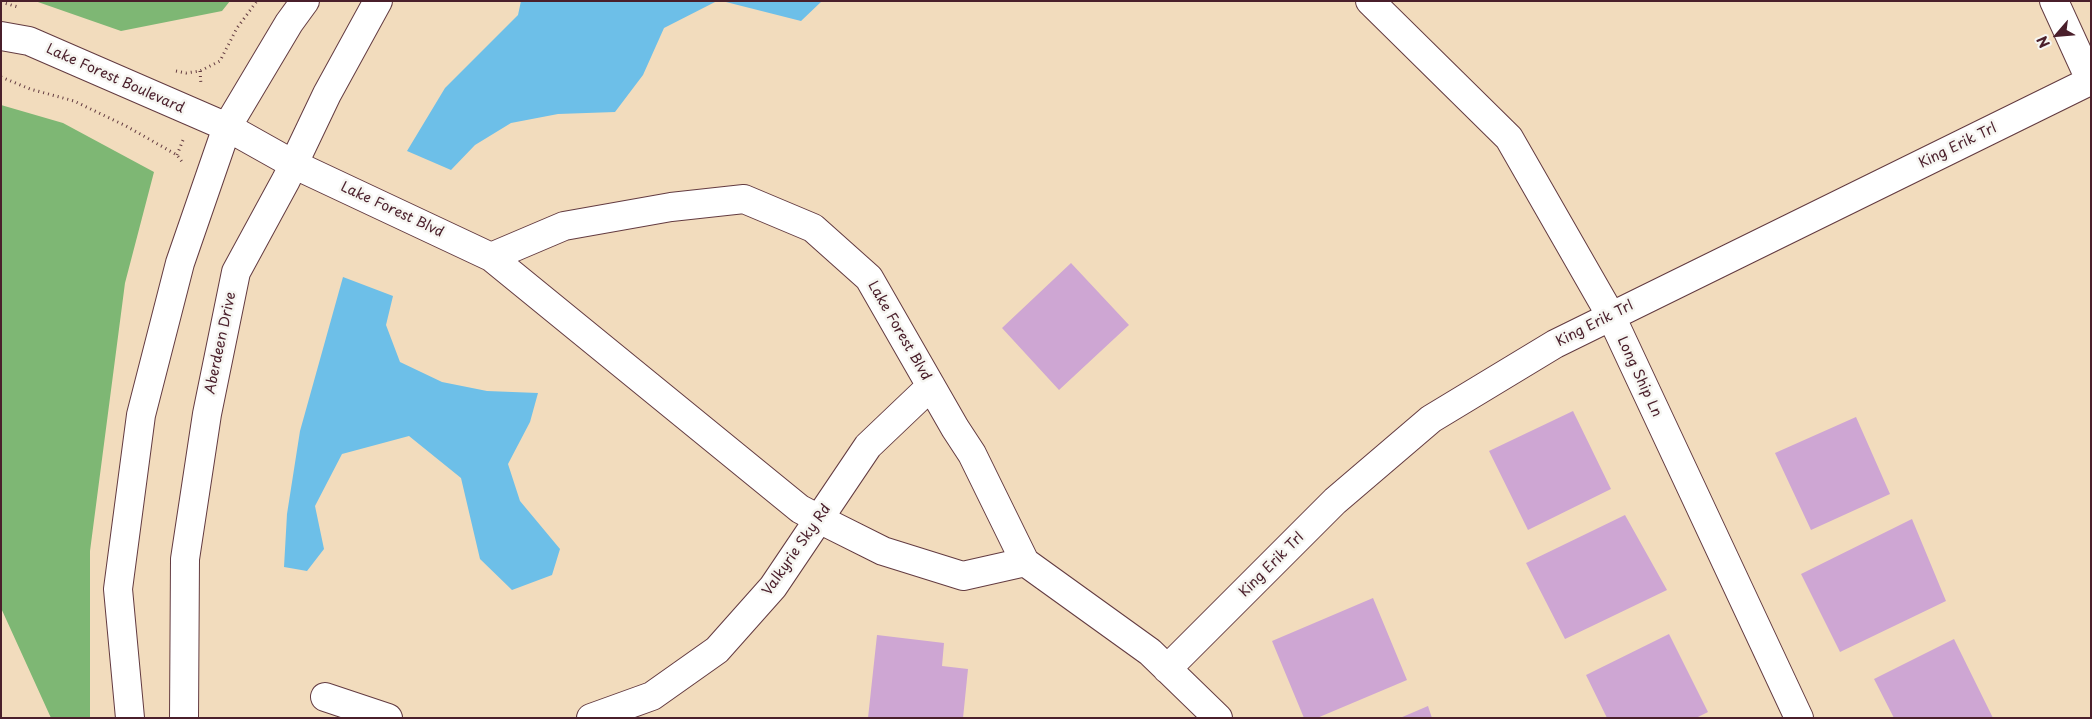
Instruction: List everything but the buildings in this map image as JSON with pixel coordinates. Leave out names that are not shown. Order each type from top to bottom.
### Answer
[{"type":"street","points":[[130,718],[118,589],[141,415],[180,263],[227,127],[305,1]]},
{"type":"street","name":"Aberdeen Drive","points":[[184,718],[185,559],[207,414],[236,272],[293,164],[331,86],[378,1]]},
{"type":"street","name":"Long Ship Ln","points":[[1370,1],[1509,138],[1611,316],[1799,718]]},
{"type":"street","points":[[2054,1],[2090,82]]},
{"type":"street","name":"Lake Forest Boulevard","points":[[1,36],[28,41],[151,96],[227,127],[293,164]]},
{"type":"street","name":"King Erik Trl","points":[[1167,668],[1335,501],[1431,419],[1555,344],[2090,82]]},
{"type":"street","name":"Lake Forest Blvd","points":[[293,164],[491,257],[800,509],[884,551],[962,576],[1025,562]]},
{"type":"street","name":"Lake Forest Blvd","points":[[491,257],[564,226],[671,207],[744,199],[813,228],[869,278],[972,454],[1025,562],[1150,652],[1218,718]]},
{"type":"street","name":"Valkyrie Sky Rd","points":[[591,718],[652,696],[717,650],[773,587],[868,446],[931,386]]},
{"type":"street","points":[[325,697],[388,718]]},
{"type":"path","points":[[200,71],[220,61],[237,28],[257,1]]},
{"type":"path","points":[[1,77],[30,89],[74,101],[126,126],[176,155]]},
{"type":"green space","points":[[35,1],[230,1],[222,11],[121,31]]},
{"type":"green space","points":[[1,105],[63,123],[154,172],[125,283],[90,551],[90,718],[51,718],[1,608]]},
{"type":"water","points":[[521,1],[717,1],[664,28],[643,75],[615,112],[558,114],[511,123],[475,145],[451,170],[407,151],[445,88],[518,15]]},
{"type":"water","points":[[722,1],[822,1],[801,21]]},
{"type":"water","points":[[343,277],[393,296],[386,325],[400,362],[442,382],[487,391],[538,393],[530,422],[508,464],[520,501],[560,549],[552,575],[512,590],[480,559],[461,478],[409,436],[342,454],[315,506],[324,549],[307,571],[284,567],[287,514],[300,431]]}]
